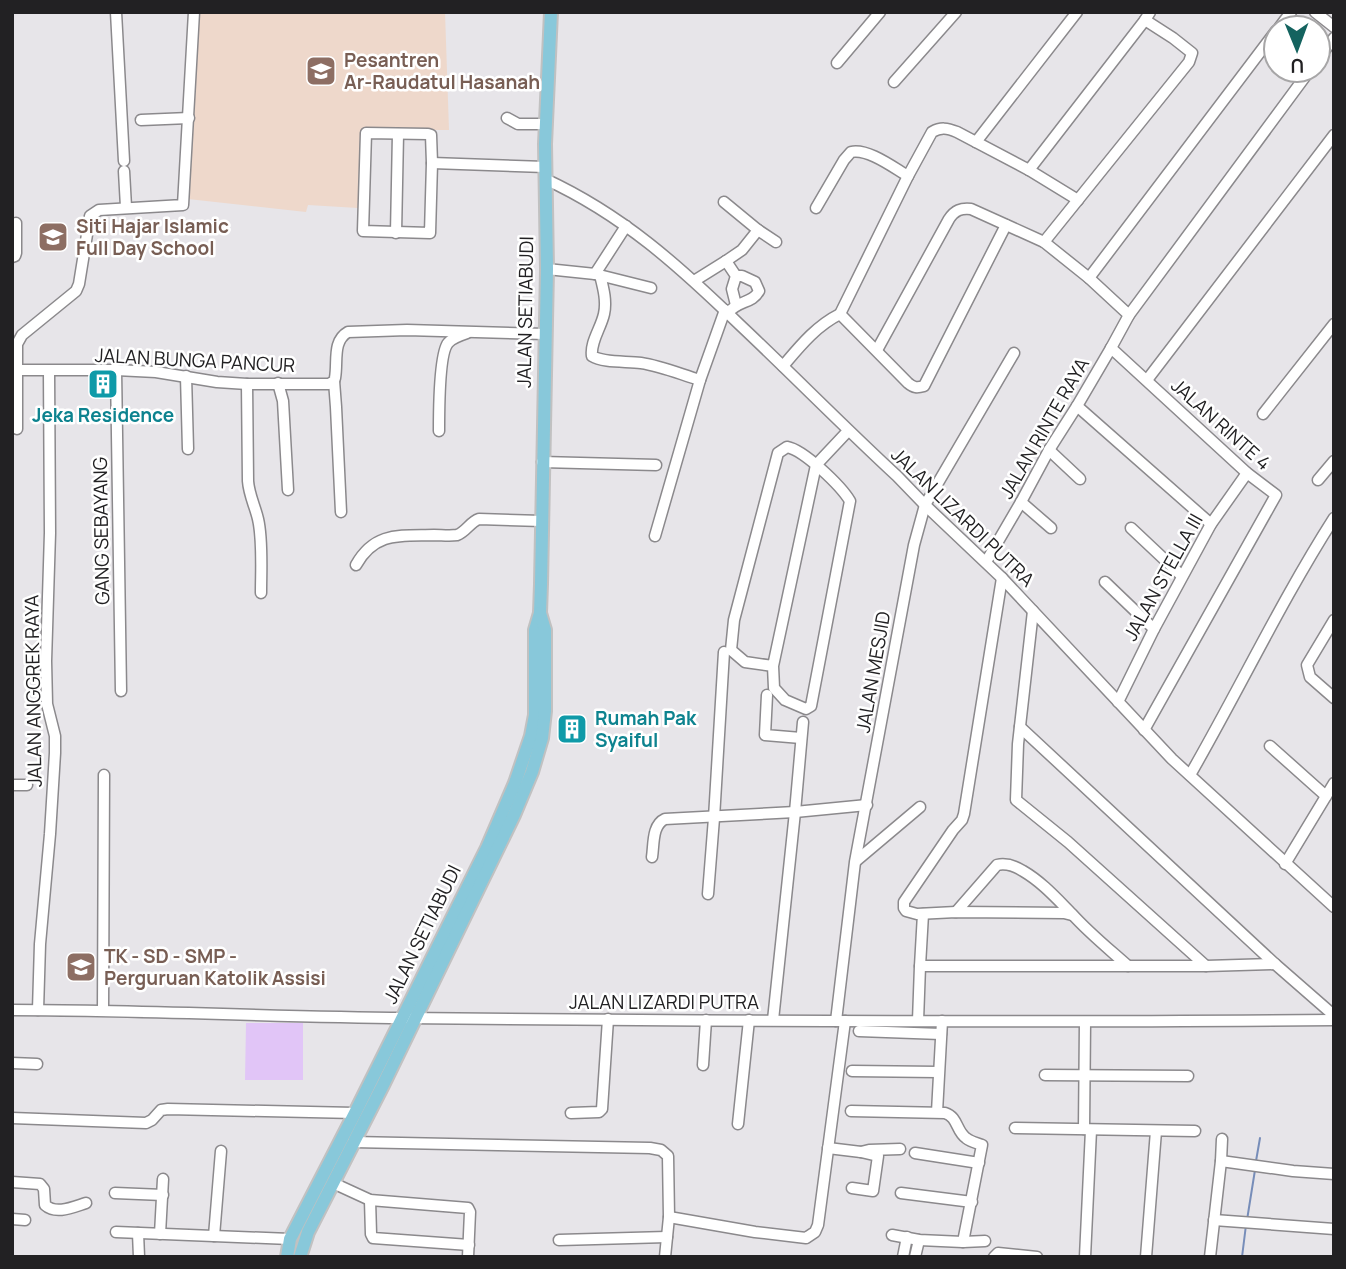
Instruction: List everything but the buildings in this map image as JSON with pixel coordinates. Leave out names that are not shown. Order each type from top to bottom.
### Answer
[{"type":"main road","name":"JALAN SETIABUDI","points":[[300,1257],[308,1232],[354,1142],[486,848],[531,736],[536,706],[535,630],[540,613],[547,269],[545,173],[551,12]]},
{"type":"main road","name":"JALAN SETIABUDI","points":[[287,1257],[290,1239],[355,1113],[409,1018]]},
{"type":"street","points":[[116,12],[126,207]]},
{"type":"street","points":[[17,429],[14,370],[17,344],[22,335],[78,288],[90,216],[99,210],[183,205],[194,12]]},
{"type":"street","points":[[837,63],[880,12]]},
{"type":"street","points":[[894,82],[956,12]]},
{"type":"street","points":[[976,142],[1077,12]]},
{"type":"street","points":[[1315,12],[1334,27]]},
{"type":"street","points":[[1029,170],[1148,16],[1192,53],[1189,62],[1044,242]]},
{"type":"street","points":[[1089,278],[1262,50]]},
{"type":"street","name":"JALAN RINTE RAYA","points":[[986,562],[1129,315],[1300,84]]},
{"type":"street","points":[[141,120],[189,118]]},
{"type":"street","points":[[507,118],[518,124],[546,124]]},
{"type":"street","points":[[783,366],[807,338],[839,314],[908,176],[932,132],[937,129],[948,129],[976,142],[1078,200]]},
{"type":"street","points":[[365,134],[398,134],[430,135],[430,233],[365,232],[362,229],[365,134]]},
{"type":"street","points":[[396,233],[398,134]]},
{"type":"street","points":[[1147,380],[1334,135]]},
{"type":"street","points":[[816,208],[851,152],[860,151],[908,176]]},
{"type":"street","points":[[432,163],[545,173]]},
{"type":"street","name":"JALAN LIZARDI PUTRA","points":[[545,173],[655,247],[694,281],[986,562],[1189,775],[1334,907]]},
{"type":"street","points":[[724,202],[776,242]]},
{"type":"street","points":[[877,350],[953,213],[964,208],[1044,242],[1129,315]]},
{"type":"street","points":[[12,257],[16,253],[16,223]]},
{"type":"street","points":[[839,314],[913,387],[924,386],[1006,225]]},
{"type":"street","points":[[626,226],[598,274],[605,305],[591,350],[592,356],[598,360],[645,363],[700,380]]},
{"type":"street","points":[[694,281],[742,250],[758,230]]},
{"type":"street","points":[[655,536],[700,380],[726,311],[758,294],[759,288],[755,282],[736,276],[726,261]]},
{"type":"street","points":[[547,269],[598,274],[651,288]]},
{"type":"street","points":[[736,276],[732,289],[736,305]]},
{"type":"street","points":[[1263,414],[1334,324]]},
{"type":"street","points":[[341,512],[334,381],[340,337],[348,332],[407,330],[545,334]]},
{"type":"street","points":[[439,431],[445,348],[449,342],[471,331]]},
{"type":"street","name":"JALAN RINTE 4","points":[[1111,348],[1247,472],[1276,495],[1144,730]]},
{"type":"street","name":"JALAN MESJID","points":[[669,1217],[806,1238],[815,1232],[818,1225],[841,1021],[855,862],[914,545],[925,505],[1014,353]]},
{"type":"street","name":"JALAN BUNGA PANCUR","points":[[14,370],[156,372],[247,384],[323,384],[334,381]]},
{"type":"street","name":"GANG SEBAYANG","points":[[117,370],[121,691]]},
{"type":"street","name":"JALAN ANGGREK RAYA","points":[[38,1010],[41,931],[55,752],[55,736],[47,704],[46,661],[50,533],[49,371]]},
{"type":"street","points":[[186,376],[188,449]]},
{"type":"street","points":[[278,383],[283,401],[288,490]]},
{"type":"street","points":[[247,384],[248,481],[260,530],[261,593]]},
{"type":"street","points":[[1077,406],[1211,524]]},
{"type":"street","points":[[774,666],[745,662],[731,650],[734,620],[778,453],[783,448],[792,447],[816,465],[850,501],[810,708],[806,709],[793,705],[774,688],[774,666],[816,465],[848,431]]},
{"type":"street","points":[[1049,450],[1080,479]]},
{"type":"street","points":[[1318,481],[1334,461]]},
{"type":"street","points":[[542,462],[656,465]]},
{"type":"street","name":"JALAN STELLA III","points":[[1118,702],[1211,524],[1247,472]]},
{"type":"street","points":[[1021,502],[1051,528]]},
{"type":"street","points":[[1189,775],[1292,586],[1334,518]]},
{"type":"street","points":[[356,565],[363,553],[375,542],[391,537],[457,535],[480,519],[542,521]]},
{"type":"street","points":[[1131,528],[1182,576]]},
{"type":"street","points":[[1002,578],[964,814],[903,905],[906,911],[923,914],[956,912],[1072,915]]},
{"type":"street","points":[[1105,582],[1154,629]]},
{"type":"street","points":[[1033,611],[1020,727],[1016,800],[1068,842],[1206,966]]},
{"type":"street","points":[[1334,620],[1307,665],[1310,677],[1334,698]]},
{"type":"street","points":[[708,894],[724,652]]},
{"type":"street","points":[[767,695],[765,735],[801,738]]},
{"type":"street","points":[[773,1020],[803,722]]},
{"type":"street","points":[[1020,727],[1330,1012],[1334,1019]]},
{"type":"street","points":[[1270,746],[1326,796]]},
{"type":"street","points":[[103,1010],[104,775]]},
{"type":"street","points":[[1285,864],[1334,783]]},
{"type":"street","points":[[12,785],[27,785]]},
{"type":"street","points":[[652,857],[656,828],[661,821],[795,813],[867,805]]},
{"type":"street","points":[[855,862],[920,807]]},
{"type":"street","points":[[956,912],[994,868],[1002,864],[1014,866],[1055,896],[1128,966]]},
{"type":"street","points":[[919,1021],[923,914]]},
{"type":"street","points":[[920,965],[1275,964]]},
{"type":"street","points":[[736,1007],[736,1020]]},
{"type":"street","points":[[12,1010],[409,1018]]},
{"type":"street","name":"JALAN LIZARDI PUTRA","points":[[409,1018],[1085,1022],[1334,1019]]},
{"type":"street","points":[[571,1113],[599,1112],[602,1109],[608,1019]]},
{"type":"street","points":[[703,1065],[706,1020]]},
{"type":"street","points":[[738,1124],[749,1020]]},
{"type":"street","points":[[937,1112],[942,1021]]},
{"type":"street","points":[[1084,1257],[1087,1130],[1085,1022]]},
{"type":"street","points":[[859,1031],[941,1034]]},
{"type":"street","points":[[12,1063],[37,1064]]},
{"type":"street","points":[[852,1071],[938,1072]]},
{"type":"street","points":[[1045,1074],[1188,1076]]},
{"type":"street","points":[[12,1118],[146,1123],[152,1121],[161,1110],[168,1109],[355,1113]]},
{"type":"street","points":[[851,1111],[937,1112],[951,1115],[966,1138],[981,1144],[963,1242]]},
{"type":"street","points":[[1014,1128],[1195,1131]]},
{"type":"street","points":[[1146,1257],[1156,1131]]},
{"type":"street","points":[[1210,1257],[1222,1139]]},
{"type":"street","points":[[354,1142],[661,1150],[668,1156],[669,1217],[665,1257]]},
{"type":"street","points":[[828,1148],[878,1156],[873,1191],[852,1188]]},
{"type":"street","points":[[861,1152],[900,1149]]},
{"type":"street","points":[[214,1236],[221,1151]]},
{"type":"street","points":[[915,1153],[979,1163]]},
{"type":"street","points":[[1221,1161],[1334,1174]]},
{"type":"street","points":[[160,1234],[163,1179]]},
{"type":"street","points":[[12,1182],[43,1186],[48,1209],[59,1210],[86,1203]]},
{"type":"street","points":[[332,1183],[370,1200],[468,1208],[468,1257]]},
{"type":"street","points":[[115,1194],[163,1195]]},
{"type":"street","points":[[901,1194],[972,1202]]},
{"type":"street","points":[[370,1200],[373,1238],[469,1245]]},
{"type":"street","points":[[12,1219],[25,1220]]},
{"type":"street","points":[[1214,1220],[1334,1229]]},
{"type":"street","points":[[116,1232],[290,1239]]},
{"type":"street","points":[[138,1233],[139,1257]]},
{"type":"street","points":[[892,1235],[919,1240],[985,1241]]},
{"type":"street","points":[[559,1240],[667,1237]]},
{"type":"street","points":[[903,1257],[907,1237]]},
{"type":"street","points":[[915,1257],[919,1240]]},
{"type":"street","points":[[995,1257],[999,1253],[1037,1257]]},
{"type":"shaded area","name":"Pesantren Ar-Raudatul Hasanah","points":[[199,12],[445,12],[449,130],[364,130],[358,208],[308,205],[306,212],[188,199]]},
{"type":"shaded area","points":[[246,1023],[303,1023],[303,1080],[245,1080]]},
{"type":"waterway","points":[[1256,1161],[1260,1138]]},
{"type":"waterway","points":[[1247,1220],[1255,1170]]},
{"type":"waterway","points":[[1242,1257],[1246,1225]]},
{"type":"place","name":"Pesantren Ar-Raudatul Hasanah","points":[[321,71]]},
{"type":"place","name":"Siti Hajar Islamic Full Day School","points":[[53,237]]},
{"type":"place","name":"Jeka Residence","points":[[103,384]]},
{"type":"place","name":"Rumah Pak Syaiful","points":[[572,729]]},
{"type":"place","name":"TK - SD - SMP - Perguruan Katolik Assisi","points":[[81,967]]}]
